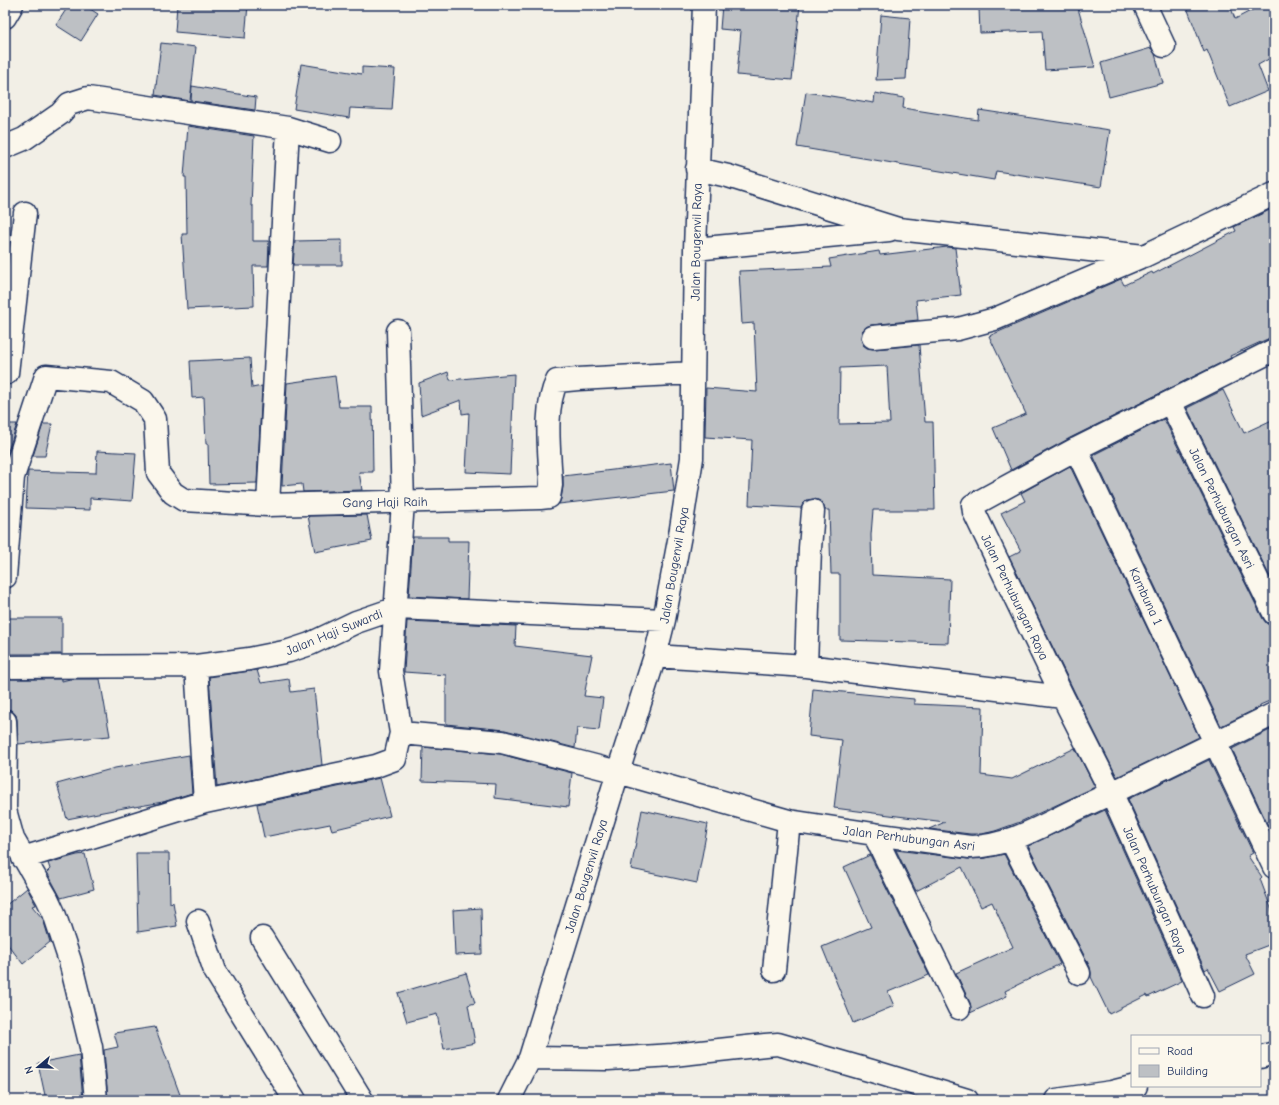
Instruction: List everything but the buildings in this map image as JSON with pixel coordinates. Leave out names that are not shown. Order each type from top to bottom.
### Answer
[{"type":"street","points":[[5,17],[12,5]]},
{"type":"street","name":"Jalan Bougenvil Raya","points":[[509,1100],[530,1058],[655,656],[664,620],[680,535],[692,458],[697,169],[704,5]]},
{"type":"street","points":[[1145,5],[1164,46]]},
{"type":"street","points":[[5,147],[24,139],[60,114],[69,104],[88,98],[288,128],[330,141]]},
{"type":"street","points":[[268,505],[288,128]]},
{"type":"street","points":[[697,169],[728,176],[898,229],[1144,256]]},
{"type":"street","points":[[873,337],[958,329],[995,319],[1144,256],[1274,194]]},
{"type":"street","points":[[5,372],[7,372],[25,213]]},
{"type":"street","points":[[695,250],[898,229]]},
{"type":"street","points":[[23,858],[205,802],[376,766],[395,759],[401,733],[391,671],[403,502],[398,332]]},
{"type":"street","name":"Jalan Perhubungan Raya","points":[[1203,996],[1112,794],[1063,697],[974,512],[973,505],[1076,449],[1273,353]]},
{"type":"street","name":"Gang Haji Raih","points":[[5,577],[13,478],[46,376],[111,382],[143,401],[155,418],[158,473],[173,493],[184,500],[268,505],[549,497],[551,485],[549,413],[552,392],[557,381],[693,373]]},
{"type":"street","name":"Jalan Perhubungan Asri","points":[[1170,402],[1274,613]]},
{"type":"street","name":"Kambuna 1","points":[[1076,449],[1274,867]]},
{"type":"street","points":[[806,666],[810,548],[814,511]]},
{"type":"street","name":"Jalan Haji Suwardi","points":[[5,667],[196,666],[249,659],[289,652],[310,644],[356,622],[396,608],[664,620]]},
{"type":"street","points":[[655,656],[806,666],[1063,697]]},
{"type":"street","points":[[196,666],[205,802]]},
{"type":"street","name":"Jalan Perhubungan Asri","points":[[401,733],[502,742],[618,772],[790,821],[970,847],[982,847],[1011,840],[1112,794],[1274,714]]},
{"type":"street","points":[[5,721],[5,810],[13,839],[54,913],[70,961],[91,1047],[96,1100]]},
{"type":"street","points":[[774,970],[790,821]]},
{"type":"street","points":[[874,834],[959,1008]]},
{"type":"street","points":[[1011,840],[1079,973]]},
{"type":"street","points":[[198,921],[215,971],[295,1100]]},
{"type":"street","points":[[262,938],[362,1100]]},
{"type":"street","points":[[530,1058],[608,1059],[673,1055],[778,1044],[967,1100]]},
{"type":"street","points":[[1261,1057],[1274,1053]]},
{"type":"street","points":[[1056,1100],[1112,1092],[1132,1087]]}]
